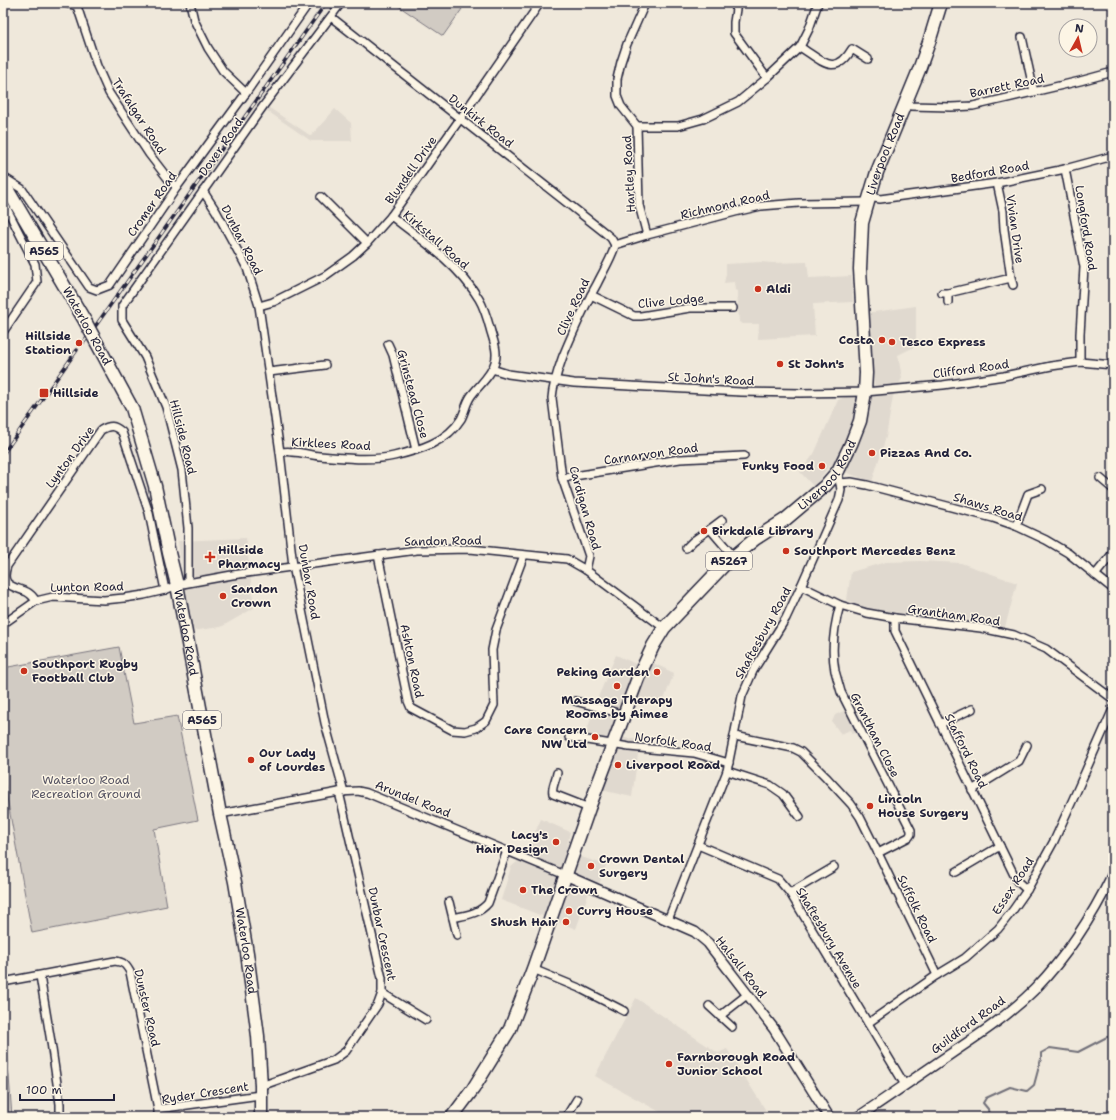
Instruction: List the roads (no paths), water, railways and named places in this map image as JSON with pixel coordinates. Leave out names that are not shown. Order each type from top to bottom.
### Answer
[{"type":"main road","name":"Liverpool Road","points":[[452,1117],[473,1089],[510,1029],[533,969],[589,808],[624,715],[653,646],[664,628],[726,563],[755,539],[786,519],[825,486],[839,477],[860,421],[865,392],[866,373],[860,269],[862,223],[878,172],[929,42],[941,3]]},
{"type":"main road","name":"Waterloo Road","points":[[3,182],[85,321],[132,408],[155,486],[169,553],[182,583],[220,814],[235,882],[246,953],[258,1036],[261,1117]]},
{"type":"street","name":"Trafalgar Road","points":[[66,3],[78,4],[97,66],[109,94],[149,154],[169,180],[177,187]]},
{"type":"street","points":[[190,3],[194,20],[212,54],[223,71],[246,93]]},
{"type":"street","name":"Cromer Road","points":[[3,177],[22,189],[88,287],[97,290],[110,285],[177,187],[246,93],[309,3]]},
{"type":"street","name":"Dover Road","points":[[122,306],[264,106],[341,3]]},
{"type":"street","name":"Blundell Drive","points":[[260,306],[273,302],[325,276],[353,256],[367,243],[391,216],[540,3]]},
{"type":"street","name":"Hartley Road","points":[[644,3],[626,44],[617,79],[617,96],[621,106],[637,126],[639,205],[647,235]]},
{"type":"street","points":[[737,3],[734,33],[767,78]]},
{"type":"street","points":[[637,126],[678,126],[703,119],[738,102],[767,78],[800,47],[809,29],[818,3]]},
{"type":"street","name":"Dunkirk Road","points":[[330,18],[611,238],[615,245]]},
{"type":"street","points":[[1022,38],[1034,92]]},
{"type":"street","points":[[800,47],[828,64],[834,65],[840,62],[847,57],[852,48],[868,59]]},
{"type":"street","name":"Barrett Road","points":[[905,104],[911,106],[973,106],[1113,72]]},
{"type":"street","name":"Bedford Road","points":[[868,200],[997,183],[1065,169],[1113,156]]},
{"type":"street","name":"Longford Road","points":[[1065,169],[1084,267],[1080,362]]},
{"type":"street","name":"Vivian Drive","points":[[948,302],[945,293],[1012,281],[1004,229],[1003,211],[997,183]]},
{"type":"street","name":"Dunbar Road","points":[[203,192],[216,211],[247,268],[260,306],[280,452],[293,566],[325,723],[341,792]]},
{"type":"street","points":[[321,197],[367,243]]},
{"type":"street","name":"Richmond Road","points":[[615,245],[647,235],[761,206],[868,200]]},
{"type":"street","points":[[3,201],[35,264],[37,282],[3,332]]},
{"type":"street","name":"Kirkstall Road","points":[[391,216],[462,275],[479,299],[488,320],[496,349],[495,362],[492,369]]},
{"type":"street","name":"Clive Road","points":[[556,380],[569,341],[615,245]]},
{"type":"street","name":"Clive Lodge","points":[[591,295],[634,316],[690,308],[733,308]]},
{"type":"street","name":"Hillside Road","points":[[122,306],[122,320],[145,357],[166,407],[182,470],[188,528],[182,583]]},
{"type":"street","name":"Grinstead Close","points":[[388,344],[393,355],[416,450]]},
{"type":"street","name":"Clifford Road","points":[[865,392],[943,385],[1004,376],[1051,366],[1080,362],[1113,365]]},
{"type":"street","points":[[269,372],[325,365]]},
{"type":"street","points":[[492,369],[508,374],[556,380]]},
{"type":"street","name":"Kirklees Road","points":[[280,452],[292,452],[318,456],[369,458],[392,456],[416,450],[446,436],[453,430],[461,418],[470,397],[492,369]]},
{"type":"street","name":"St John's Road","points":[[556,380],[574,383],[741,392],[865,392]]},
{"type":"street","name":"Cardigan Road","points":[[556,380],[552,398],[562,478],[589,556],[586,570]]},
{"type":"street","name":"Lynton Drive","points":[[36,601],[29,593],[10,587],[5,582],[3,574],[101,430],[108,426],[116,427],[122,432],[149,513],[164,590]]},
{"type":"street","name":"Carnarvon Road","points":[[562,478],[680,460],[744,456]]},
{"type":"street","name":"Shaws Road","points":[[839,477],[851,482],[993,518],[1016,526],[1046,540],[1068,553],[1113,589]]},
{"type":"street","name":"Shaftesbury Road","points":[[668,920],[727,771],[742,696],[757,665],[786,618],[801,586],[839,500],[841,490],[839,477]]},
{"type":"street","points":[[1100,478],[1113,489]]},
{"type":"street","points":[[1016,526],[1028,494],[1042,489]]},
{"type":"street","points":[[686,548],[722,520]]},
{"type":"street","points":[[710,529],[734,556]]},
{"type":"street","name":"Sandon Road","points":[[182,583],[293,566],[417,550],[470,549],[566,559],[586,570],[664,628]]},
{"type":"street","points":[[1096,575],[1113,553]]},
{"type":"street","name":"Ashton Road","points":[[378,556],[408,701],[411,708],[452,730],[465,731],[476,728],[486,721],[494,705],[492,650],[496,630],[524,555]]},
{"type":"street","name":"Lynton Road","points":[[3,624],[36,601],[53,597],[104,600],[124,598],[164,590],[182,583]]},
{"type":"street","name":"Grantham Road","points":[[801,586],[840,605],[867,613],[895,618],[982,628],[1014,635],[1046,649],[1113,699]]},
{"type":"street","name":"Grantham Close","points":[[840,605],[836,621],[833,646],[835,670],[841,692],[911,830],[909,837],[878,853]]},
{"type":"street","name":"Stafford Road","points":[[895,618],[895,631],[972,790],[1017,881],[1027,890]]},
{"type":"street","points":[[575,701],[624,715]]},
{"type":"street","name":"Essex Road","points":[[868,1023],[937,975],[965,958],[998,929],[1013,910],[1027,890],[1054,841],[1113,708]]},
{"type":"street","points":[[940,724],[972,709]]},
{"type":"street","name":"Suffolk Road","points":[[735,736],[793,748],[800,752],[851,804],[878,853],[937,975]]},
{"type":"street","name":"Norfolk Road","points":[[569,737],[613,744],[694,753],[729,763]]},
{"type":"street","points":[[972,790],[1019,761],[1027,745]]},
{"type":"street","points":[[727,771],[770,785],[783,794],[800,817]]},
{"type":"street","points":[[557,773],[556,780],[551,790],[552,794],[589,808]]},
{"type":"street","name":"Arundel Road","points":[[220,814],[341,792],[368,792],[565,875]]},
{"type":"street","name":"Dunbar Crescent","points":[[261,1091],[334,1060],[346,1051],[378,1004],[382,993],[382,978],[341,792]]},
{"type":"street","name":"Shaftesbury Avenue","points":[[698,845],[778,879],[790,894],[905,1085]]},
{"type":"street","points":[[956,872],[1000,846]]},
{"type":"street","points":[[453,918],[476,913],[488,903],[507,851]]},
{"type":"street","points":[[790,894],[834,867]]},
{"type":"street","name":"Guildford Road","points":[[858,1117],[996,1023],[1035,989],[1074,941],[1102,896],[1113,874]]},
{"type":"street","name":"Halsall Road","points":[[565,875],[695,932],[708,943],[774,1029],[829,1117]]},
{"type":"street","points":[[449,902],[457,935]]},
{"type":"street","name":"Dunster Road","points":[[3,982],[121,961],[130,972],[158,1109]]},
{"type":"street","points":[[533,969],[579,988],[624,1011]]},
{"type":"street","points":[[40,976],[60,1104],[60,1117]]},
{"type":"street","points":[[382,993],[426,1020]]},
{"type":"street","points":[[720,1016],[748,994]]},
{"type":"street","points":[[709,1006],[732,1027]]},
{"type":"street","name":"Ryder Crescent","points":[[158,1117],[158,1109],[261,1091]]},
{"type":"street","points":[[566,1117],[577,1099]]},
{"type":"waterway","points":[[987,1117],[989,1116],[988,1109],[983,1103],[986,1098],[1010,1087],[1027,1091],[1034,1085],[1041,1059],[1041,1053],[1050,1048],[1078,1052],[1107,1037],[1113,1036]]},
{"type":"railway","points":[[84,342],[326,3]]},
{"type":"railway","points":[[3,454],[77,350]]},
{"type":"place","name":"Aldi","points":[[758,289]]},
{"type":"place","name":"Costa","points":[[882,340]]},
{"type":"place","name":"Tesco Express","points":[[892,342]]},
{"type":"place","name":"Hillside Station","points":[[79,343]]},
{"type":"place","name":"St John's","points":[[780,364]]},
{"type":"place","name":"Hillside","points":[[44,393]]},
{"type":"place","name":"Pizzas And Co.","points":[[872,453]]},
{"type":"place","name":"Funky Food","points":[[822,466]]},
{"type":"place","name":"Birkdale Library","points":[[704,531]]},
{"type":"place","name":"Southport Mercedes Benz","points":[[786,551]]},
{"type":"place","name":"Hillside Pharmacy","points":[[210,557]]},
{"type":"place","name":"Sandon Crown","points":[[223,596]]},
{"type":"place","name":"Southport Rugby Football Club","points":[[24,671]]},
{"type":"place","name":"Peking Garden","points":[[657,672]]},
{"type":"place","name":"Massage Therapy Rooms by Aimee","points":[[617,686]]},
{"type":"place","name":"Care Concern NW Ltd","points":[[595,737]]},
{"type":"place","name":"Our Lady of Lourdes","points":[[251,760]]},
{"type":"place","name":"Liverpool Road","points":[[618,765]]},
{"type":"place","name":"Lincoln House Surgery","points":[[870,806]]},
{"type":"place","name":"Lacy's Hair Design","points":[[556,842]]},
{"type":"place","name":"Crown Dental Surgery","points":[[591,866]]},
{"type":"place","name":"The Crown","points":[[523,890]]},
{"type":"place","name":"Curry House","points":[[569,911]]},
{"type":"place","name":"Shush Hair","points":[[566,922]]},
{"type":"place","name":"Farnborough Road Junior School","points":[[669,1064]]},
{"type":"park label","name":"Waterloo Road Recreation Ground","points":[[86,787]]}]
